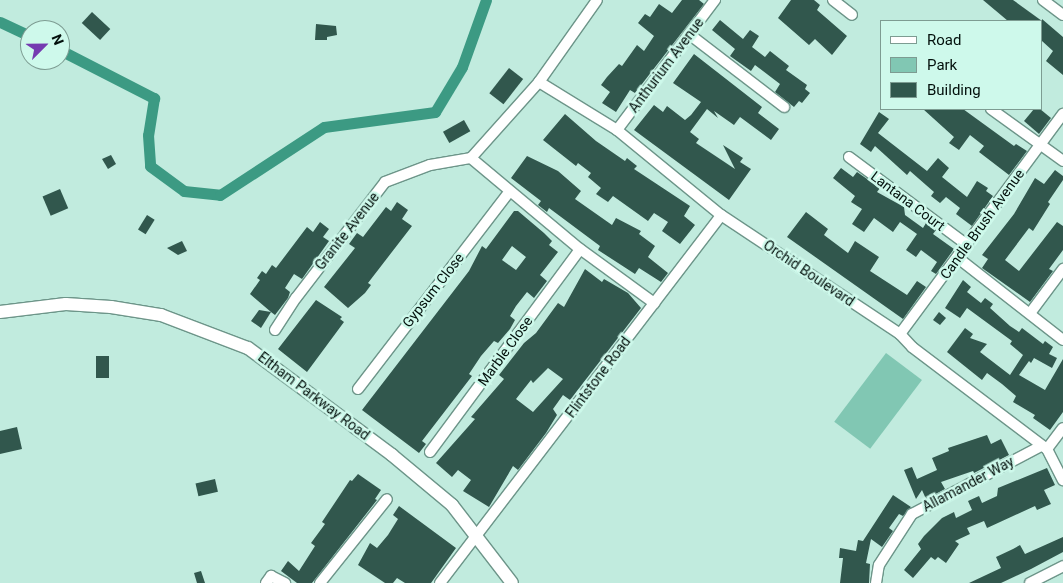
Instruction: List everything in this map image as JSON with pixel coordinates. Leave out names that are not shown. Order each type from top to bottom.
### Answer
[{"type":"street","points":[[597,0],[539,82],[471,158],[509,192],[580,249],[654,303]]},
{"type":"street","name":"Anthurium Avenue","points":[[617,130],[715,0]]},
{"type":"street","points":[[833,0],[852,15]]},
{"type":"street","points":[[1043,0],[1063,15]]},
{"type":"street","points":[[689,34],[784,107]]},
{"type":"street","name":"Orchid Boulevard","points":[[539,82],[617,130],[721,215],[900,334],[912,348],[1044,448],[1063,480]]},
{"type":"street","points":[[992,110],[1063,161]]},
{"type":"street","name":"Candle Brush Avenue","points":[[900,334],[1063,114]]},
{"type":"street","name":"Lantana Court","points":[[849,157],[967,245]]},
{"type":"street","name":"Granite Avenue","points":[[275,330],[296,298],[385,182],[430,165],[471,158]]},
{"type":"street","name":"Gypsum Close","points":[[358,389],[509,192]]},
{"type":"street","name":"Flintstone Road","points":[[440,583],[721,215]]},
{"type":"street","name":"Marble Close","points":[[430,452],[580,249]]},
{"type":"street","points":[[958,258],[1031,312],[1063,340]]},
{"type":"street","points":[[1031,312],[1063,269]]},
{"type":"street","name":"Eltham Parkway Road","points":[[0,312],[66,304],[111,307],[161,315],[248,348],[412,472],[452,506],[475,539],[512,583]]},
{"type":"street","points":[[1044,448],[1063,428]]},
{"type":"street","name":"Allamander Way","points":[[876,583],[879,565],[912,514],[1044,448]]},
{"type":"street","points":[[320,583],[387,499]]},
{"type":"street","points":[[1030,583],[1063,566]]},
{"type":"street","points":[[268,579],[285,583]]},
{"type":"green space","points":[[886,353],[922,380],[870,449],[834,422]]},
{"type":"building","points":[[682,0],[699,0],[704,4],[635,93],[630,90],[616,112],[602,103],[610,92],[601,85],[607,77],[619,64],[622,66],[637,45],[644,51],[654,36],[638,23],[645,14],[650,17],[659,4],[672,13]]},
{"type":"building","points":[[791,0],[814,0],[820,5],[817,10],[847,36],[832,55],[815,39],[809,45],[778,18]]},
{"type":"building","points":[[983,0],[1013,0],[1041,20],[1007,20]]},
{"type":"building","points":[[92,12],[110,29],[100,40],[82,23]]},
{"type":"building","points":[[720,20],[743,39],[750,30],[759,36],[752,47],[765,57],[770,51],[789,66],[786,70],[807,85],[805,89],[810,93],[802,103],[799,101],[794,107],[775,92],[780,84],[755,65],[751,71],[730,56],[735,49],[712,30]]},
{"type":"building","points":[[1042,20],[1063,37],[1063,75],[1046,61],[1053,51],[1043,42]]},
{"type":"building","points":[[316,24],[336,26],[337,35],[327,37],[327,40],[315,40]]},
{"type":"building","points":[[694,54],[762,107],[758,113],[779,129],[771,140],[740,117],[734,125],[714,111],[718,118],[707,109],[690,132],[699,139],[696,143],[735,169],[723,145],[743,158],[740,162],[751,169],[729,200],[634,130],[654,105],[663,112],[667,106],[685,120],[691,115],[701,102],[673,83]]},
{"type":"building","points":[[509,68],[523,79],[503,104],[489,93]]},
{"type":"building","points":[[924,110],[964,110],[1014,146],[1016,144],[1027,151],[1009,175],[979,152],[984,146],[970,135],[959,150],[949,143],[954,137]]},
{"type":"building","points":[[1033,110],[1041,110],[1051,118],[1039,134],[1024,121]]},
{"type":"building","points":[[879,112],[889,119],[878,133],[927,171],[938,158],[949,168],[942,177],[967,197],[977,181],[988,188],[986,191],[993,196],[972,226],[956,214],[960,208],[946,197],[940,203],[931,196],[934,192],[910,171],[907,175],[875,146],[871,152],[860,144]]},
{"type":"building","points":[[565,114],[596,141],[625,161],[627,158],[637,166],[634,169],[690,206],[684,216],[695,225],[680,244],[662,231],[668,222],[654,213],[648,221],[613,196],[608,202],[596,194],[601,188],[588,177],[591,173],[578,163],[576,166],[543,140]]},
{"type":"building","points":[[464,120],[470,131],[449,143],[443,132]]},
{"type":"building","points":[[111,155],[116,164],[108,169],[102,159]]},
{"type":"building","points":[[527,156],[558,171],[581,191],[575,199],[612,225],[616,218],[641,231],[639,234],[655,246],[648,257],[668,273],[661,282],[639,268],[635,274],[598,250],[600,246],[549,208],[547,212],[538,205],[541,201],[511,178]]},
{"type":"building","points":[[841,168],[853,177],[857,172],[880,188],[877,192],[904,207],[905,215],[923,228],[926,223],[936,230],[933,234],[954,249],[936,274],[931,271],[937,262],[921,250],[916,257],[906,250],[917,234],[900,222],[893,232],[874,218],[864,232],[852,224],[862,209],[851,202],[855,196],[833,178]]},
{"type":"building","points":[[1055,170],[1063,176],[1063,180],[1048,202],[1050,204],[1033,231],[1029,228],[1005,260],[1019,271],[1057,222],[1063,226],[1063,250],[1049,269],[1053,271],[1030,302],[982,268],[988,259],[982,255],[1014,214],[1035,178],[1044,184]]},
{"type":"building","points":[[60,189],[68,208],[51,216],[43,196]]},
{"type":"building","points":[[397,202],[408,210],[402,219],[412,226],[368,283],[371,285],[365,293],[348,308],[324,287],[355,248],[349,244],[357,233],[363,237],[386,207],[391,211]]},
{"type":"building","points":[[514,211],[518,211],[552,241],[549,245],[558,252],[540,275],[547,281],[534,298],[527,292],[516,306],[510,316],[515,320],[510,329],[498,343],[494,341],[481,356],[469,374],[472,376],[422,441],[426,444],[419,453],[362,410],[469,271],[482,246],[486,249]],"holes":[[[512,246],[526,257],[516,270],[502,260]]]},
{"type":"building","points":[[806,212],[828,229],[824,235],[848,253],[855,241],[879,257],[870,271],[907,295],[917,281],[926,287],[903,319],[787,237]]},
{"type":"building","points":[[147,215],[155,220],[146,234],[138,229]]},
{"type":"building","points":[[320,222],[329,229],[323,237],[329,241],[302,279],[294,274],[285,288],[290,292],[288,298],[275,315],[250,294],[260,280],[257,278],[262,271],[266,274],[272,265],[276,268],[307,227],[313,232]]},
{"type":"building","points":[[182,241],[187,251],[178,255],[167,248]]},
{"type":"building","points":[[585,269],[602,282],[604,279],[628,293],[641,308],[570,400],[563,395],[553,409],[557,415],[546,433],[518,470],[513,466],[489,507],[463,491],[471,480],[458,470],[452,477],[436,463],[475,419],[471,417],[504,379],[499,375],[524,343],[536,333],[558,303],[564,307]],"holes":[[[548,368],[563,379],[533,412],[516,399],[531,380],[533,383]]]},
{"type":"building","points":[[963,280],[971,287],[967,292],[981,303],[985,298],[993,304],[990,308],[1010,326],[1019,332],[1022,328],[1043,344],[1045,341],[1053,347],[1049,354],[1057,358],[1052,368],[1034,358],[1031,363],[1029,361],[1019,375],[1045,390],[1063,359],[1063,412],[1050,430],[1033,418],[1035,415],[1013,402],[1016,396],[1002,384],[987,373],[982,380],[947,352],[965,328],[973,334],[970,338],[987,344],[980,352],[1010,375],[1023,355],[1010,344],[1012,341],[967,308],[960,318],[945,308]]},
{"type":"building","points":[[316,300],[342,317],[340,319],[344,322],[307,372],[278,349]]},
{"type":"building","points":[[259,310],[271,312],[261,328],[251,321]]},
{"type":"building","points":[[939,312],[946,318],[940,325],[933,320]]},
{"type":"building","points":[[96,356],[109,356],[109,378],[96,378]]},
{"type":"building","points":[[17,427],[22,449],[0,454],[0,431]]},
{"type":"building","points":[[987,435],[991,444],[1001,439],[1009,455],[974,473],[973,471],[941,482],[945,489],[926,499],[922,490],[916,499],[904,470],[912,467],[917,479],[937,470],[932,458],[949,451],[948,448]]},
{"type":"building","points":[[1047,468],[1055,485],[1044,490],[1051,504],[1037,510],[1035,506],[987,528],[984,521],[967,528],[970,534],[955,541],[959,544],[946,563],[938,557],[935,560],[931,557],[913,578],[904,570],[921,549],[918,544],[942,518],[954,512],[956,518],[972,510],[968,501],[979,496],[982,503],[997,496],[998,488]]},
{"type":"building","points":[[358,474],[381,490],[375,499],[377,500],[312,583],[297,583],[281,571],[288,561],[299,571],[315,546],[311,543],[325,524],[322,522],[350,480],[352,481]]},
{"type":"building","points":[[215,479],[218,492],[198,496],[196,483]]},
{"type":"building","points":[[893,495],[911,507],[903,516],[899,514],[889,528],[893,531],[882,547],[871,539],[866,563],[870,564],[869,583],[840,583],[843,558],[839,558],[840,548],[856,551],[858,540],[863,541]]},
{"type":"building","points":[[399,506],[456,548],[431,583],[405,583],[397,578],[393,583],[385,583],[358,565],[370,543],[377,548],[388,535],[398,519],[393,515]]},
{"type":"building","points":[[1063,537],[1063,552],[1031,569],[1001,583],[969,583],[1001,568],[996,557],[1020,545],[1025,554]]},
{"type":"building","points":[[201,571],[205,583],[197,583],[194,573]]},
{"type":"waterway","points":[[70,55],[154,98],[148,135],[150,166],[184,191],[220,195],[324,127],[435,112],[462,67],[486,0]]},
{"type":"waterway","points":[[0,22],[20,31]]}]
